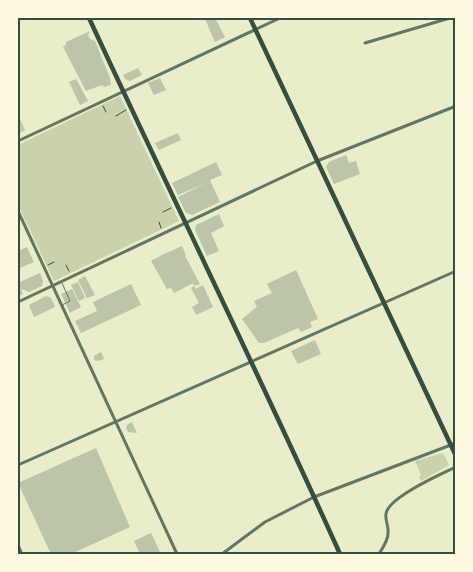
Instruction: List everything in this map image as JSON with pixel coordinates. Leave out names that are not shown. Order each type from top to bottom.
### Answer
[{"type":"main road","points":[[89,18],[251,360],[340,554]]},
{"type":"main road","points":[[250,18],[453,444],[456,456]]},
{"type":"street","points":[[18,141],[122,90],[280,18]]},
{"type":"street","points":[[365,43],[450,18]]},
{"type":"street","points":[[18,302],[71,275],[185,224],[317,161],[456,106]]},
{"type":"street","points":[[18,211],[177,554]]},
{"type":"street","points":[[18,465],[251,360],[456,271]]},
{"type":"street","points":[[222,554],[265,522],[314,498],[453,444]]},
{"type":"street","points":[[378,554],[388,537],[386,514],[388,508],[400,497],[456,467]]},
{"type":"street","points":[[18,546],[22,554]]},
{"type":"lane","points":[[61,280],[70,301],[62,306]]},
{"type":"path","points":[[116,116],[131,108]]},
{"type":"path","points":[[163,212],[176,205]]},
{"type":"path","points":[[158,222],[164,233]]},
{"type":"path","points":[[66,265],[71,275]]},
{"type":"green space","points":[[120,96],[179,221],[54,281],[18,205],[18,145]]},
{"type":"green space","points":[[443,453],[449,465],[421,481],[419,477],[421,475],[415,461]]},
{"type":"building","points":[[215,18],[225,37],[215,42],[205,19]]},
{"type":"building","points":[[90,31],[88,35],[90,39],[95,41],[111,85],[104,87],[102,85],[86,91],[63,47],[66,45],[66,42]]},
{"type":"building","points":[[138,68],[142,75],[130,81],[125,79],[123,75]]},
{"type":"building","points":[[160,78],[166,90],[154,95],[148,83]]},
{"type":"building","points":[[76,79],[88,101],[80,105],[69,82]]},
{"type":"building","points":[[18,115],[25,130],[18,134]]},
{"type":"building","points":[[178,133],[181,140],[159,150],[155,143]]},
{"type":"building","points":[[346,155],[349,163],[356,161],[360,174],[334,184],[326,167],[329,162]]},
{"type":"building","points":[[216,162],[222,175],[210,180],[220,202],[192,215],[186,213],[178,197],[206,183],[178,195],[172,183]]},
{"type":"building","points":[[219,214],[224,226],[211,233],[219,251],[207,256],[195,230],[196,225]]},
{"type":"building","points":[[182,246],[185,256],[200,284],[194,286],[193,283],[174,293],[171,288],[167,289],[151,261]]},
{"type":"building","points":[[27,247],[34,262],[18,269],[18,251]]},
{"type":"building","points":[[296,270],[318,319],[310,322],[312,327],[301,332],[298,328],[264,343],[259,343],[242,319],[257,307],[254,301],[272,293],[267,284]]},
{"type":"building","points":[[40,273],[43,281],[42,286],[29,292],[21,289],[23,294],[18,296],[18,283]]},
{"type":"building","points":[[85,276],[95,295],[87,298],[78,280]]},
{"type":"building","points":[[78,282],[85,298],[79,301],[71,285]]},
{"type":"building","points":[[131,284],[141,305],[81,333],[75,321],[97,311],[93,302]]},
{"type":"building","points":[[203,285],[213,307],[196,315],[192,307],[199,303],[191,288],[194,286],[196,289]]},
{"type":"building","points":[[72,289],[81,307],[70,313],[61,294]]},
{"type":"building","points":[[46,296],[51,298],[55,307],[34,317],[29,305]]},
{"type":"building","points":[[315,340],[321,354],[298,364],[291,351]]},
{"type":"building","points":[[101,352],[104,359],[94,360],[94,356]]},
{"type":"building","points":[[132,422],[137,433],[128,432],[126,428]]},
{"type":"building","points":[[96,448],[130,527],[71,554],[51,554],[18,483]]},
{"type":"building","points":[[151,533],[161,554],[140,554],[134,541]]}]
